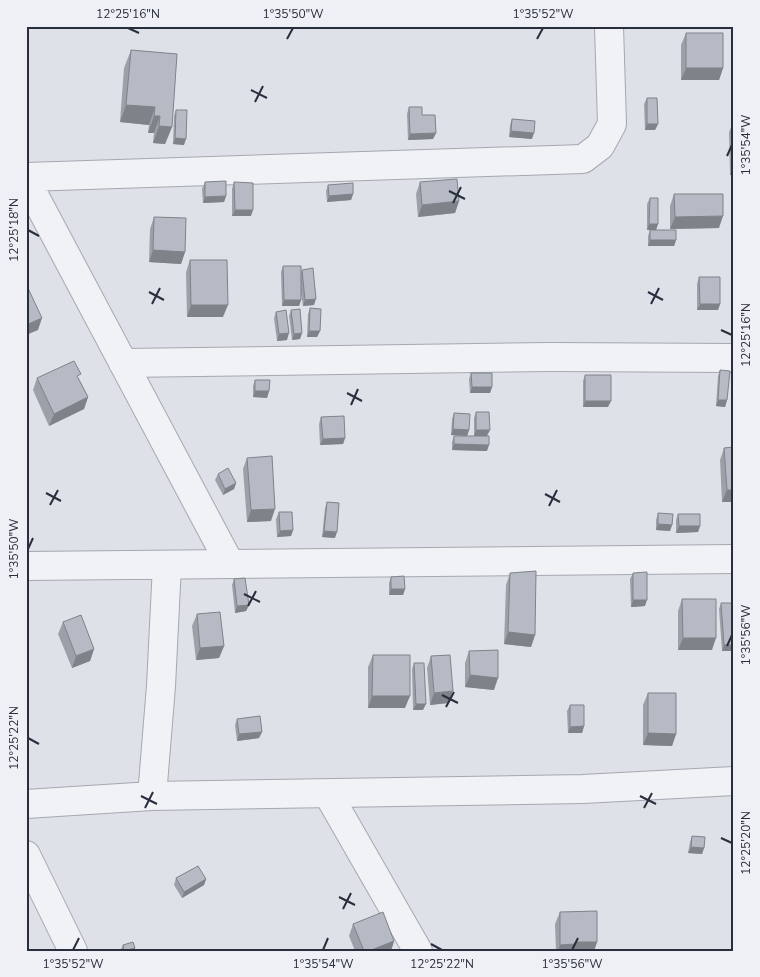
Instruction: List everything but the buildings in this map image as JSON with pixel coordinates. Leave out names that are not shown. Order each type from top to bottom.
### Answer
[{"type":"street","points":[[230,564],[26,178],[583,159],[600,146],[612,124],[609,26]]},
{"type":"street","points":[[123,363],[551,357],[734,358]]},
{"type":"street","points":[[26,566],[734,558]]},
{"type":"street","points":[[152,796],[161,686],[167,565]]},
{"type":"street","points":[[26,804],[152,796],[583,789],[734,781]]},
{"type":"street","points":[[328,794],[418,951]]},
{"type":"street","points":[[26,855],[73,951]]}]
